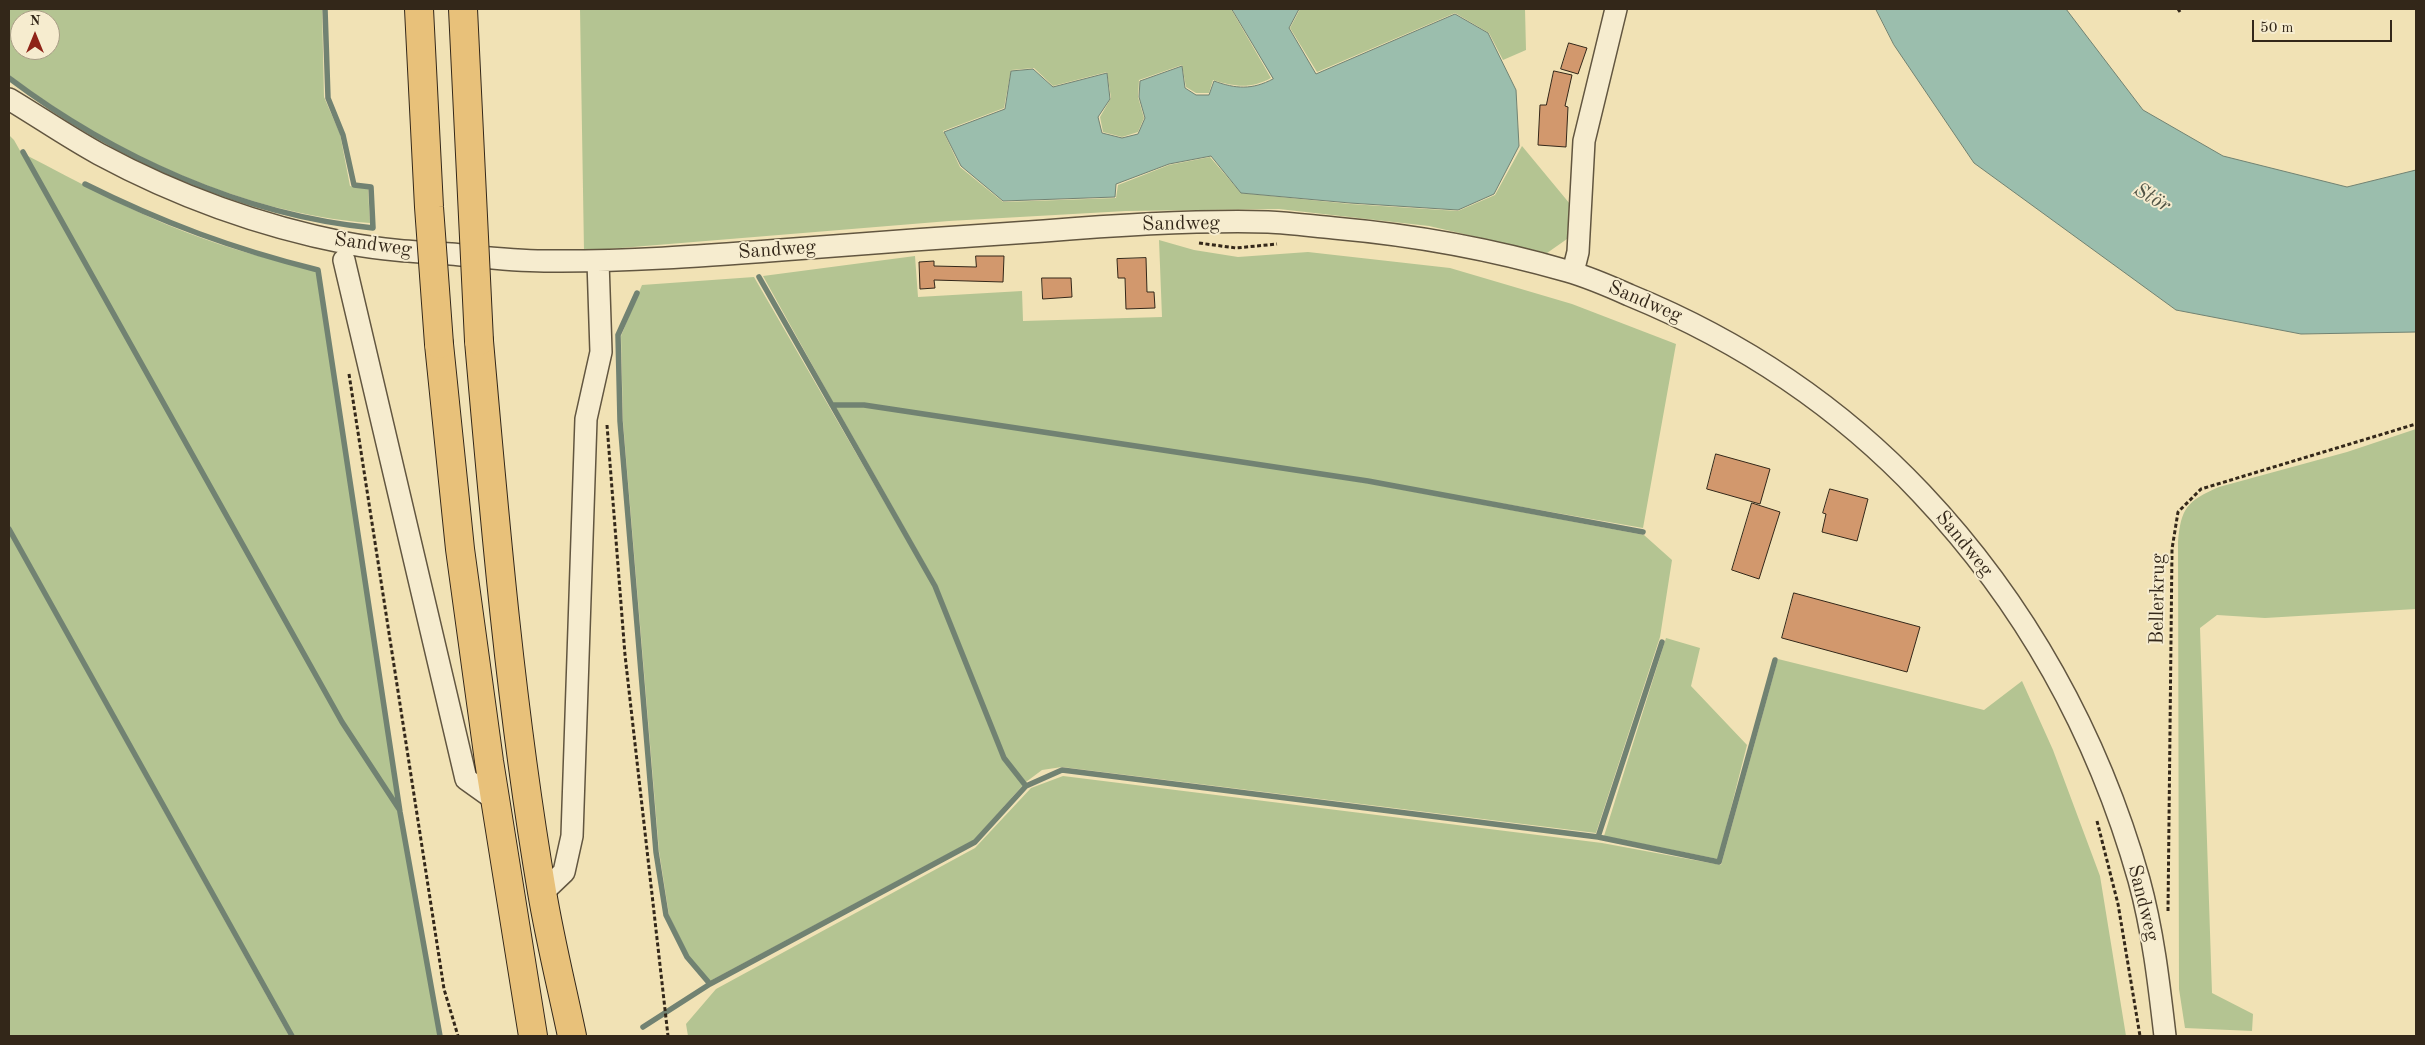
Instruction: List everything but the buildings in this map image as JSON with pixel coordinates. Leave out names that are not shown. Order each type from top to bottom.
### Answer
[{"type":"highway","points":[[419,9],[428,187],[439,344],[460,549],[494,799],[534,1036]]},
{"type":"highway","points":[[463,9],[479,341],[497,548],[523,760],[542,893],[572,1036]]},
{"type":"street","points":[[1573,272],[1578,252],[1584,141],[1616,9]]},
{"type":"street","name":"Sandweg","points":[[9,99],[94,151],[156,183],[261,222],[348,243],[396,250],[535,261],[682,258],[1130,224],[1269,222],[1393,233],[1470,246],[1573,272],[1669,311],[1711,332],[1777,371],[1853,428],[1897,467],[1958,532],[2013,606],[2045,656],[2072,705],[2115,804],[2140,884],[2153,941],[2165,1036]]},
{"type":"street","points":[[344,260],[466,779],[494,799]]},
{"type":"street","points":[[542,893],[564,872],[572,836],[586,419],[600,352],[598,260]]},
{"type":"path","points":[[1196,242],[1236,248],[1282,243]]},
{"type":"path","points":[[348,372],[444,990],[458,1036]]},
{"type":"path","points":[[606,424],[625,655],[668,1035]]},
{"type":"path","name":"Bellerkrug","points":[[2153,941],[2168,911],[2172,548],[2178,512],[2201,489],[2416,424]]},
{"type":"path","points":[[2095,813],[2118,904],[2140,1036]]},
{"type":"green space","points":[[9,9],[322,9],[324,97],[340,134],[350,186],[368,189],[370,223],[322,217],[274,207],[180,175],[91,130],[9,75]]},
{"type":"green space","points":[[580,9],[1231,9],[1271,78],[1257,84],[1243,86],[1213,80],[1209,93],[1196,93],[1186,87],[1182,65],[1139,80],[1138,97],[1144,118],[1138,132],[1122,137],[1103,132],[1100,117],[1111,98],[1107,72],[1053,86],[1034,68],[1011,70],[1004,108],[943,131],[960,167],[1003,202],[1116,198],[1118,185],[1169,165],[1210,157],[1241,193],[1350,204],[1458,211],[1495,195],[1522,146],[1570,204],[1567,239],[1547,253],[1429,226],[1279,209],[1126,211],[949,221],[584,251]]},
{"type":"green space","points":[[1300,9],[1525,9],[1526,50],[1503,60],[1489,33],[1455,13],[1317,72],[1290,28]]},
{"type":"green space","points":[[9,135],[14,140],[341,722],[399,812],[439,1036],[294,1036],[9,525]]},
{"type":"green space","points":[[26,155],[167,225],[235,249],[316,271],[398,806],[343,721]]},
{"type":"green space","points":[[1159,240],[1194,250],[1238,257],[1308,252],[1450,268],[1572,304],[1676,344],[1643,528],[1368,480],[864,403],[834,404],[763,276],[915,256],[918,297],[1022,291],[1023,321],[1162,317]]},
{"type":"green space","points":[[754,277],[933,586],[1002,759],[1023,785],[974,840],[710,981],[688,955],[669,915],[659,851],[623,422],[621,336],[642,285]]},
{"type":"green space","points":[[864,406],[1367,483],[1644,535],[1672,560],[1660,637],[1596,833],[1062,767],[1042,770],[1026,782],[1006,758],[937,585],[836,407]]},
{"type":"green space","points":[[2416,429],[2416,609],[2265,618],[2217,615],[2200,628],[2212,993],[2253,1014],[2252,1031],[2185,1028],[2179,989],[2178,542],[2184,513],[2193,502],[2219,487],[2347,452]]},
{"type":"green space","points":[[9,533],[289,1036],[9,1036]]},
{"type":"green space","points":[[1666,638],[1700,648],[1691,686],[1747,745],[1718,859],[1604,836]]},
{"type":"green space","points":[[1778,659],[1984,710],[2022,681],[2053,750],[2100,876],[2126,1036],[688,1036],[686,1024],[716,989],[975,848],[1031,788],[1063,776],[1602,843],[1721,865]]},
{"type":"water","points":[[1232,9],[1299,9],[1289,28],[1316,74],[1455,14],[1488,33],[1516,90],[1519,146],[1494,194],[1458,210],[1241,193],[1211,156],[1169,164],[1116,184],[1115,197],[1003,201],[961,166],[944,132],[1005,109],[1011,71],[1033,69],[1053,87],[1107,73],[1110,99],[1098,117],[1102,133],[1122,138],[1138,134],[1145,118],[1139,97],[1140,81],[1182,66],[1185,88],[1196,95],[1209,95],[1214,81],[1230,86],[1251,87],[1273,79]]},
{"type":"water","name":"Stör","points":[[1876,9],[2066,9],[2143,110],[2223,156],[2347,187],[2416,170],[2416,332],[2301,334],[2176,310],[1974,163],[1894,45]]},
{"type":"waterway","points":[[9,78],[49,107],[92,133],[136,157],[181,178],[228,196],[276,210],[324,221],[373,228],[371,187],[354,185],[343,135],[328,98],[325,9]]},
{"type":"waterway","points":[[23,152],[342,722],[399,809]]},
{"type":"waterway","points":[[85,184],[142,211],[199,234],[318,270],[400,812],[440,1036]]},
{"type":"waterway","points":[[759,277],[935,586],[1004,758],[1026,786]]},
{"type":"waterway","points":[[637,293],[618,335],[620,421],[656,852],[666,915],[687,957],[710,984]]},
{"type":"waterway","points":[[832,405],[864,405],[1368,481],[1643,532]]},
{"type":"waterway","points":[[9,529],[292,1036]]},
{"type":"waterway","points":[[643,1027],[710,984],[975,842],[1026,786],[1062,770],[1598,837],[1662,642]]},
{"type":"waterway","points":[[1598,837],[1719,862],[1775,660]]}]
